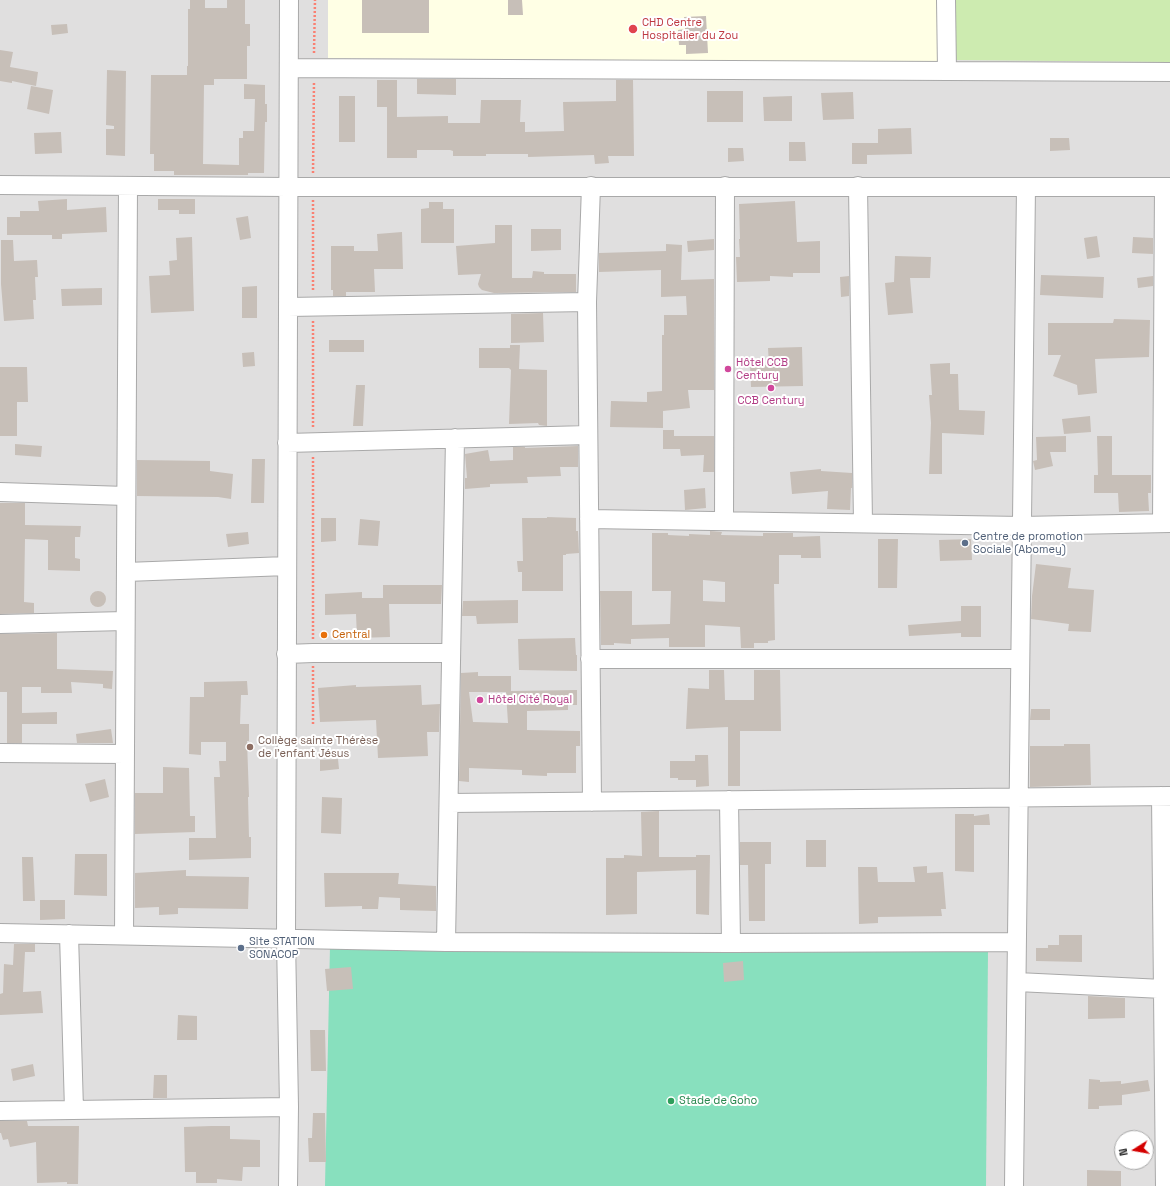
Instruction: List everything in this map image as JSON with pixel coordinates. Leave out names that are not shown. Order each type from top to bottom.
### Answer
[{"type":"street","points":[[288,1186],[286,654],[289,0]]},
{"type":"street","points":[[946,0],[947,71]]},
{"type":"street","points":[[289,68],[1170,72]]},
{"type":"street","points":[[0,185],[288,187],[1167,187],[1166,523],[1022,526],[589,519]]},
{"type":"street","points":[[124,935],[128,186]]},
{"type":"street","points":[[591,186],[587,302],[592,802]]},
{"type":"street","points":[[724,521],[725,186]]},
{"type":"street","points":[[858,186],[863,523]]},
{"type":"street","points":[[1014,1186],[1026,186]]},
{"type":"street","points":[[288,307],[587,302]]},
{"type":"street","points":[[287,443],[588,435]]},
{"type":"street","points":[[446,942],[455,438]]},
{"type":"street","points":[[0,492],[126,496]]},
{"type":"street","points":[[126,572],[287,566]]},
{"type":"street","points":[[0,624],[126,621]]},
{"type":"street","points":[[286,654],[451,653]]},
{"type":"street","points":[[590,659],[1020,659]]},
{"type":"street","points":[[0,753],[125,754]]},
{"type":"street","points":[[448,803],[1165,796],[1162,989],[1165,1186]]},
{"type":"street","points":[[729,800],[731,943]]},
{"type":"street","points":[[0,932],[446,942],[1017,942]]},
{"type":"street","points":[[69,934],[74,1110]]},
{"type":"street","points":[[1017,982],[1162,989]]},
{"type":"street","points":[[0,1111],[288,1107]]},
{"type":"path","points":[[313,725],[313,186],[315,0]]},
{"type":"shaded area","points":[[0,0],[1170,0],[1170,1186],[0,1186]]},
{"type":"shaded area","name":"CHD Centre Hospitalier du Zou","points":[[328,0],[938,0],[938,62],[328,58]]},
{"type":"green space","points":[[954,0],[1170,0],[1170,62],[955,60]]},
{"type":"green space","points":[[330,946],[988,950],[986,1186],[325,1186]]},
{"type":"building","points":[[190,0],[205,0],[205,8],[227,8],[227,0],[245,0],[245,24],[250,24],[250,46],[247,46],[247,79],[214,79],[214,85],[204,85],[203,164],[239,165],[239,138],[243,138],[243,131],[254,131],[255,99],[244,99],[244,84],[265,85],[267,122],[265,122],[264,173],[248,173],[248,175],[174,175],[174,171],[154,171],[154,154],[150,154],[151,75],[187,75],[188,9],[190,9]]},
{"type":"building","points":[[362,0],[429,0],[429,33],[362,33]]},
{"type":"building","points":[[508,0],[522,0],[523,15],[508,15]]},
{"type":"building","points":[[706,16],[708,53],[686,54],[686,45],[679,45],[678,30],[685,29],[684,17]]},
{"type":"building","points":[[67,24],[68,33],[52,35],[51,25]]},
{"type":"building","points":[[0,50],[13,52],[10,67],[38,72],[36,86],[12,81],[12,83],[0,81]]},
{"type":"building","points":[[107,70],[126,71],[125,156],[106,155],[106,129],[114,129],[114,126],[106,125]]},
{"type":"building","points":[[417,79],[456,79],[456,95],[417,94]]},
{"type":"building","points":[[377,80],[397,80],[397,117],[448,116],[448,123],[480,123],[481,100],[521,100],[520,122],[525,122],[525,132],[564,131],[563,102],[616,101],[616,80],[633,80],[634,156],[608,156],[609,163],[595,164],[594,155],[528,157],[528,154],[486,154],[486,156],[453,156],[453,151],[450,150],[417,150],[417,158],[387,158],[387,107],[377,107]]},
{"type":"building","points":[[31,86],[53,90],[49,114],[27,109]]},
{"type":"building","points":[[707,91],[743,91],[743,122],[707,122]]},
{"type":"building","points":[[853,92],[854,119],[823,120],[821,93]]},
{"type":"building","points":[[339,96],[355,96],[355,142],[339,142]]},
{"type":"building","points":[[792,96],[792,121],[764,121],[763,97]]},
{"type":"building","points":[[911,128],[912,154],[867,155],[867,164],[852,164],[852,143],[878,143],[878,129]]},
{"type":"building","points":[[61,132],[62,153],[35,154],[34,133]]},
{"type":"building","points":[[1050,138],[1069,138],[1070,150],[1050,151]]},
{"type":"building","points":[[789,142],[805,142],[806,161],[789,161]]},
{"type":"building","points":[[728,148],[743,148],[744,161],[728,162]]},
{"type":"building","points":[[67,199],[67,210],[106,207],[107,232],[62,234],[62,239],[52,239],[52,235],[7,235],[7,217],[20,217],[20,211],[39,211],[38,201]]},
{"type":"building","points":[[158,199],[195,199],[195,214],[179,214],[179,210],[158,210]]},
{"type":"building","points":[[795,201],[797,242],[820,241],[820,273],[793,273],[793,277],[770,276],[770,281],[737,282],[736,257],[740,257],[739,204]]},
{"type":"building","points":[[429,202],[443,202],[443,209],[454,209],[454,243],[421,243],[421,209],[429,208]]},
{"type":"building","points":[[248,216],[251,238],[240,240],[236,218]]},
{"type":"building","points":[[495,225],[512,225],[512,278],[532,278],[533,271],[544,272],[544,274],[576,274],[576,292],[494,293],[482,290],[479,287],[478,284],[481,274],[458,275],[456,246],[495,243]]},
{"type":"building","points":[[531,229],[561,229],[561,250],[531,251]]},
{"type":"building","points":[[402,232],[403,269],[374,269],[375,292],[346,292],[346,296],[333,296],[333,290],[331,290],[331,246],[354,246],[354,251],[378,251],[377,234]]},
{"type":"building","points":[[1097,236],[1100,257],[1087,259],[1084,238]]},
{"type":"building","points":[[192,237],[194,311],[151,313],[149,276],[170,275],[169,261],[177,260],[176,238]]},
{"type":"building","points":[[1133,237],[1153,238],[1153,254],[1132,253]]},
{"type":"building","points":[[714,239],[714,250],[688,252],[687,241]]},
{"type":"building","points":[[1,240],[13,240],[14,261],[37,260],[38,277],[35,277],[36,300],[33,300],[34,319],[4,321],[1,284]]},
{"type":"building","points":[[666,244],[682,245],[681,280],[714,279],[714,390],[688,390],[690,408],[663,411],[663,428],[610,427],[611,401],[647,402],[647,392],[662,391],[662,335],[664,335],[664,315],[687,315],[686,296],[661,297],[661,270],[599,272],[599,253],[666,251]]},
{"type":"building","points":[[895,256],[931,257],[930,278],[910,278],[913,313],[888,315],[885,283],[894,282]]},
{"type":"building","points":[[1041,275],[1104,277],[1103,298],[1040,295]]},
{"type":"building","points":[[849,276],[849,296],[841,297],[840,277]]},
{"type":"building","points":[[1153,276],[1153,286],[1138,288],[1137,278]]},
{"type":"building","points":[[257,286],[257,318],[242,318],[242,287]]},
{"type":"building","points":[[102,288],[102,305],[62,306],[61,289]]},
{"type":"building","points":[[543,313],[544,342],[511,343],[511,314]]},
{"type":"building","points":[[1114,319],[1150,320],[1149,357],[1095,359],[1097,393],[1078,395],[1077,385],[1053,376],[1061,355],[1048,355],[1048,323],[1113,323]]},
{"type":"building","points":[[329,340],[364,340],[364,352],[329,352]]},
{"type":"building","points":[[510,345],[520,345],[519,369],[547,370],[547,426],[539,425],[538,423],[509,424],[511,370],[509,368],[479,368],[479,348],[510,348]]},
{"type":"building","points":[[802,347],[803,386],[751,387],[750,365],[769,365],[768,348]]},
{"type":"building","points":[[254,352],[255,366],[243,367],[242,353]]},
{"type":"building","points":[[950,363],[950,374],[958,374],[959,410],[985,411],[984,435],[942,433],[942,474],[929,474],[931,423],[929,395],[932,395],[930,364]]},
{"type":"building","points":[[0,367],[27,367],[28,402],[17,402],[17,436],[0,436]]},
{"type":"building","points":[[356,385],[365,385],[363,426],[353,426]]},
{"type":"building","points":[[1090,416],[1091,432],[1064,434],[1062,419]]},
{"type":"building","points":[[663,430],[674,430],[674,436],[714,436],[714,472],[703,472],[704,455],[681,456],[680,449],[663,449]]},
{"type":"building","points":[[1066,436],[1066,452],[1050,452],[1053,466],[1035,470],[1033,461],[1037,460],[1036,437]]},
{"type":"building","points":[[1097,436],[1112,436],[1112,475],[1151,475],[1151,493],[1148,493],[1149,511],[1119,512],[1118,493],[1094,493],[1094,475],[1098,475]]},
{"type":"building","points":[[15,444],[42,446],[41,457],[15,455]]},
{"type":"building","points":[[578,446],[578,467],[560,467],[561,476],[527,477],[528,483],[490,484],[490,487],[465,489],[465,478],[467,478],[465,454],[488,450],[490,461],[513,460],[513,447]]},
{"type":"building","points":[[252,459],[265,459],[264,503],[251,503]]},
{"type":"building","points":[[137,460],[210,461],[210,471],[233,474],[231,499],[218,497],[137,496]]},
{"type":"building","points":[[821,469],[821,471],[852,473],[850,510],[827,509],[828,491],[792,494],[790,472]]},
{"type":"building","points":[[705,488],[706,508],[685,510],[684,490]]},
{"type":"building","points":[[0,503],[25,503],[25,525],[81,526],[80,537],[75,537],[75,558],[80,559],[80,571],[48,570],[48,540],[25,539],[24,602],[34,603],[34,613],[0,614]]},
{"type":"building","points":[[321,518],[336,518],[336,541],[321,542]]},
{"type":"building","points":[[522,518],[576,518],[579,553],[563,555],[563,591],[522,591],[522,572],[518,572],[517,561],[523,561]]},
{"type":"building","points":[[360,519],[380,521],[378,546],[358,545]]},
{"type":"building","points":[[710,531],[722,532],[721,535],[763,536],[763,533],[793,533],[793,537],[820,536],[821,558],[801,558],[801,555],[779,555],[779,584],[774,584],[775,640],[768,641],[768,643],[754,643],[754,648],[741,648],[740,627],[705,625],[705,647],[669,647],[669,638],[631,639],[631,644],[614,643],[614,645],[601,645],[600,591],[632,591],[632,625],[670,624],[671,591],[652,591],[652,533],[668,533],[668,535],[689,536],[689,534],[710,535]],"holes":[[[703,580],[725,582],[725,602],[703,601]]]},
{"type":"building","points":[[248,532],[249,544],[228,547],[226,534]]},
{"type":"building","points":[[878,539],[898,539],[897,588],[878,588]]},
{"type":"building","points":[[971,539],[972,560],[940,561],[939,540]]},
{"type":"building","points":[[1036,564],[1071,568],[1068,588],[1094,590],[1091,632],[1068,631],[1069,624],[1031,619]]},
{"type":"building","points":[[383,585],[442,585],[441,604],[389,604],[390,637],[357,638],[356,614],[325,615],[325,594],[362,592],[362,598],[383,598]]},
{"type":"building","points":[[95,591],[101,591],[106,596],[104,605],[101,607],[95,607],[90,602],[90,596]]},
{"type":"building","points":[[518,600],[518,623],[477,624],[476,616],[462,616],[463,601]]},
{"type":"building","points":[[961,606],[981,606],[981,637],[961,637],[961,633],[909,636],[908,625],[961,621]]},
{"type":"building","points":[[57,633],[57,669],[113,671],[112,689],[103,688],[103,684],[71,682],[72,693],[41,693],[41,687],[22,687],[22,713],[57,712],[57,724],[22,724],[22,743],[7,743],[7,692],[0,692],[0,634]]},
{"type":"building","points":[[575,638],[577,671],[519,670],[518,639]]},
{"type":"building","points":[[709,670],[724,670],[725,700],[754,700],[754,670],[780,670],[781,731],[740,731],[740,786],[728,786],[728,727],[686,729],[688,688],[709,689]]},
{"type":"building","points":[[478,672],[478,676],[511,676],[511,691],[577,690],[577,705],[568,705],[568,710],[527,711],[527,730],[580,731],[580,746],[576,746],[576,773],[547,773],[547,776],[522,775],[522,770],[469,768],[469,782],[459,781],[461,673]],"holes":[[[469,692],[506,692],[508,723],[473,722]]]},
{"type":"building","points":[[247,681],[248,695],[241,695],[240,724],[249,724],[249,741],[247,741],[249,837],[251,837],[251,858],[189,860],[189,838],[216,838],[214,777],[220,777],[219,761],[226,761],[226,742],[201,742],[201,755],[189,754],[190,697],[204,697],[204,682]]},
{"type":"building","points":[[356,685],[356,687],[421,685],[422,705],[440,704],[439,732],[427,732],[428,756],[378,758],[376,720],[320,722],[318,688]]},
{"type":"building","points":[[1031,709],[1050,709],[1050,720],[1030,720]]},
{"type":"building","points":[[111,729],[113,743],[77,743],[76,734]]},
{"type":"building","points":[[1064,744],[1090,744],[1091,785],[1030,787],[1030,746],[1064,746]]},
{"type":"building","points":[[695,755],[708,755],[709,786],[696,787],[696,780],[678,780],[678,778],[670,778],[670,761],[695,761]]},
{"type":"building","points":[[338,759],[339,769],[320,771],[320,760]]},
{"type":"building","points":[[163,767],[189,768],[190,816],[195,816],[195,832],[135,834],[135,793],[163,793]]},
{"type":"building","points":[[105,779],[109,797],[90,802],[85,784]]},
{"type":"building","points":[[322,797],[342,798],[341,834],[321,833]]},
{"type":"building","points":[[659,811],[659,857],[696,857],[696,855],[710,855],[709,915],[696,914],[696,870],[637,872],[637,914],[606,915],[606,858],[624,858],[624,855],[642,856],[641,812]]},
{"type":"building","points":[[955,814],[974,814],[974,816],[989,814],[990,825],[974,825],[974,872],[955,871]]},
{"type":"building","points":[[806,840],[826,840],[826,867],[806,867]]},
{"type":"building","points":[[740,842],[771,842],[771,864],[765,864],[765,921],[749,921],[748,865],[740,865]]},
{"type":"building","points":[[75,854],[107,854],[107,896],[74,895]]},
{"type":"building","points":[[22,857],[33,857],[35,901],[23,901]]},
{"type":"building","points":[[927,866],[927,873],[943,872],[946,909],[941,909],[942,916],[878,917],[878,923],[859,924],[858,867],[877,867],[878,882],[915,882],[913,867]]},
{"type":"building","points":[[186,870],[186,876],[249,877],[248,909],[178,908],[178,914],[159,915],[159,907],[135,908],[135,873]]},
{"type":"building","points":[[324,873],[399,873],[398,884],[436,886],[436,911],[400,910],[400,898],[379,897],[378,909],[362,909],[362,906],[325,907]]},
{"type":"building","points":[[40,900],[65,900],[65,919],[40,920]]},
{"type":"building","points":[[1059,935],[1082,935],[1082,962],[1036,961],[1036,948],[1048,948],[1048,945],[1059,945]]},
{"type":"building","points":[[14,944],[35,944],[35,952],[25,952],[23,992],[41,991],[43,1013],[0,1015],[0,994],[3,993],[4,964],[13,965]]},
{"type":"building","points":[[743,961],[744,980],[724,982],[723,963]]},
{"type":"building","points":[[351,967],[353,989],[327,991],[325,969]]},
{"type":"building","points":[[1088,996],[1125,998],[1125,1018],[1088,1019]]},
{"type":"building","points":[[178,1015],[197,1016],[197,1040],[177,1040]]},
{"type":"building","points":[[310,1030],[325,1030],[326,1071],[311,1071]]},
{"type":"building","points":[[33,1064],[35,1076],[13,1081],[11,1069]]},
{"type":"building","points":[[154,1075],[167,1075],[167,1098],[153,1098]]},
{"type":"building","points":[[1089,1079],[1100,1080],[1100,1082],[1121,1081],[1121,1084],[1148,1080],[1150,1091],[1122,1095],[1122,1105],[1099,1106],[1099,1109],[1088,1109]]},
{"type":"building","points":[[313,1113],[325,1113],[326,1162],[309,1162],[308,1138],[312,1138]]},
{"type":"building","points":[[0,1121],[27,1121],[28,1126],[79,1126],[78,1184],[67,1184],[67,1182],[37,1183],[36,1142],[10,1147],[8,1139],[3,1140],[0,1133]]},
{"type":"building","points":[[230,1126],[230,1139],[260,1140],[260,1167],[243,1167],[242,1181],[217,1179],[217,1183],[196,1183],[196,1172],[185,1172],[184,1127]]},
{"type":"building","points":[[1087,1170],[1121,1171],[1121,1186],[1087,1186]]},
{"type":"place","name":"CHD Centre Hospitalier du Zou","points":[[633,29]]},
{"type":"place","name":"Hôtel CCB Century","points":[[728,369]]},
{"type":"place","name":"CCB Century","points":[[771,388]]},
{"type":"place","name":"Centre de promotion Sociale (Abomey)","points":[[965,543]]},
{"type":"place","name":"Central","points":[[324,635]]},
{"type":"place","name":"Hôtel Cité Royal","points":[[480,700]]},
{"type":"place","name":"Collège sainte Thérèse de l'enfant Jésus","points":[[250,747]]},
{"type":"place","name":"Site STATION SONACOP","points":[[241,948]]},
{"type":"place","name":"Stade de Goho","points":[[671,1101]]}]
